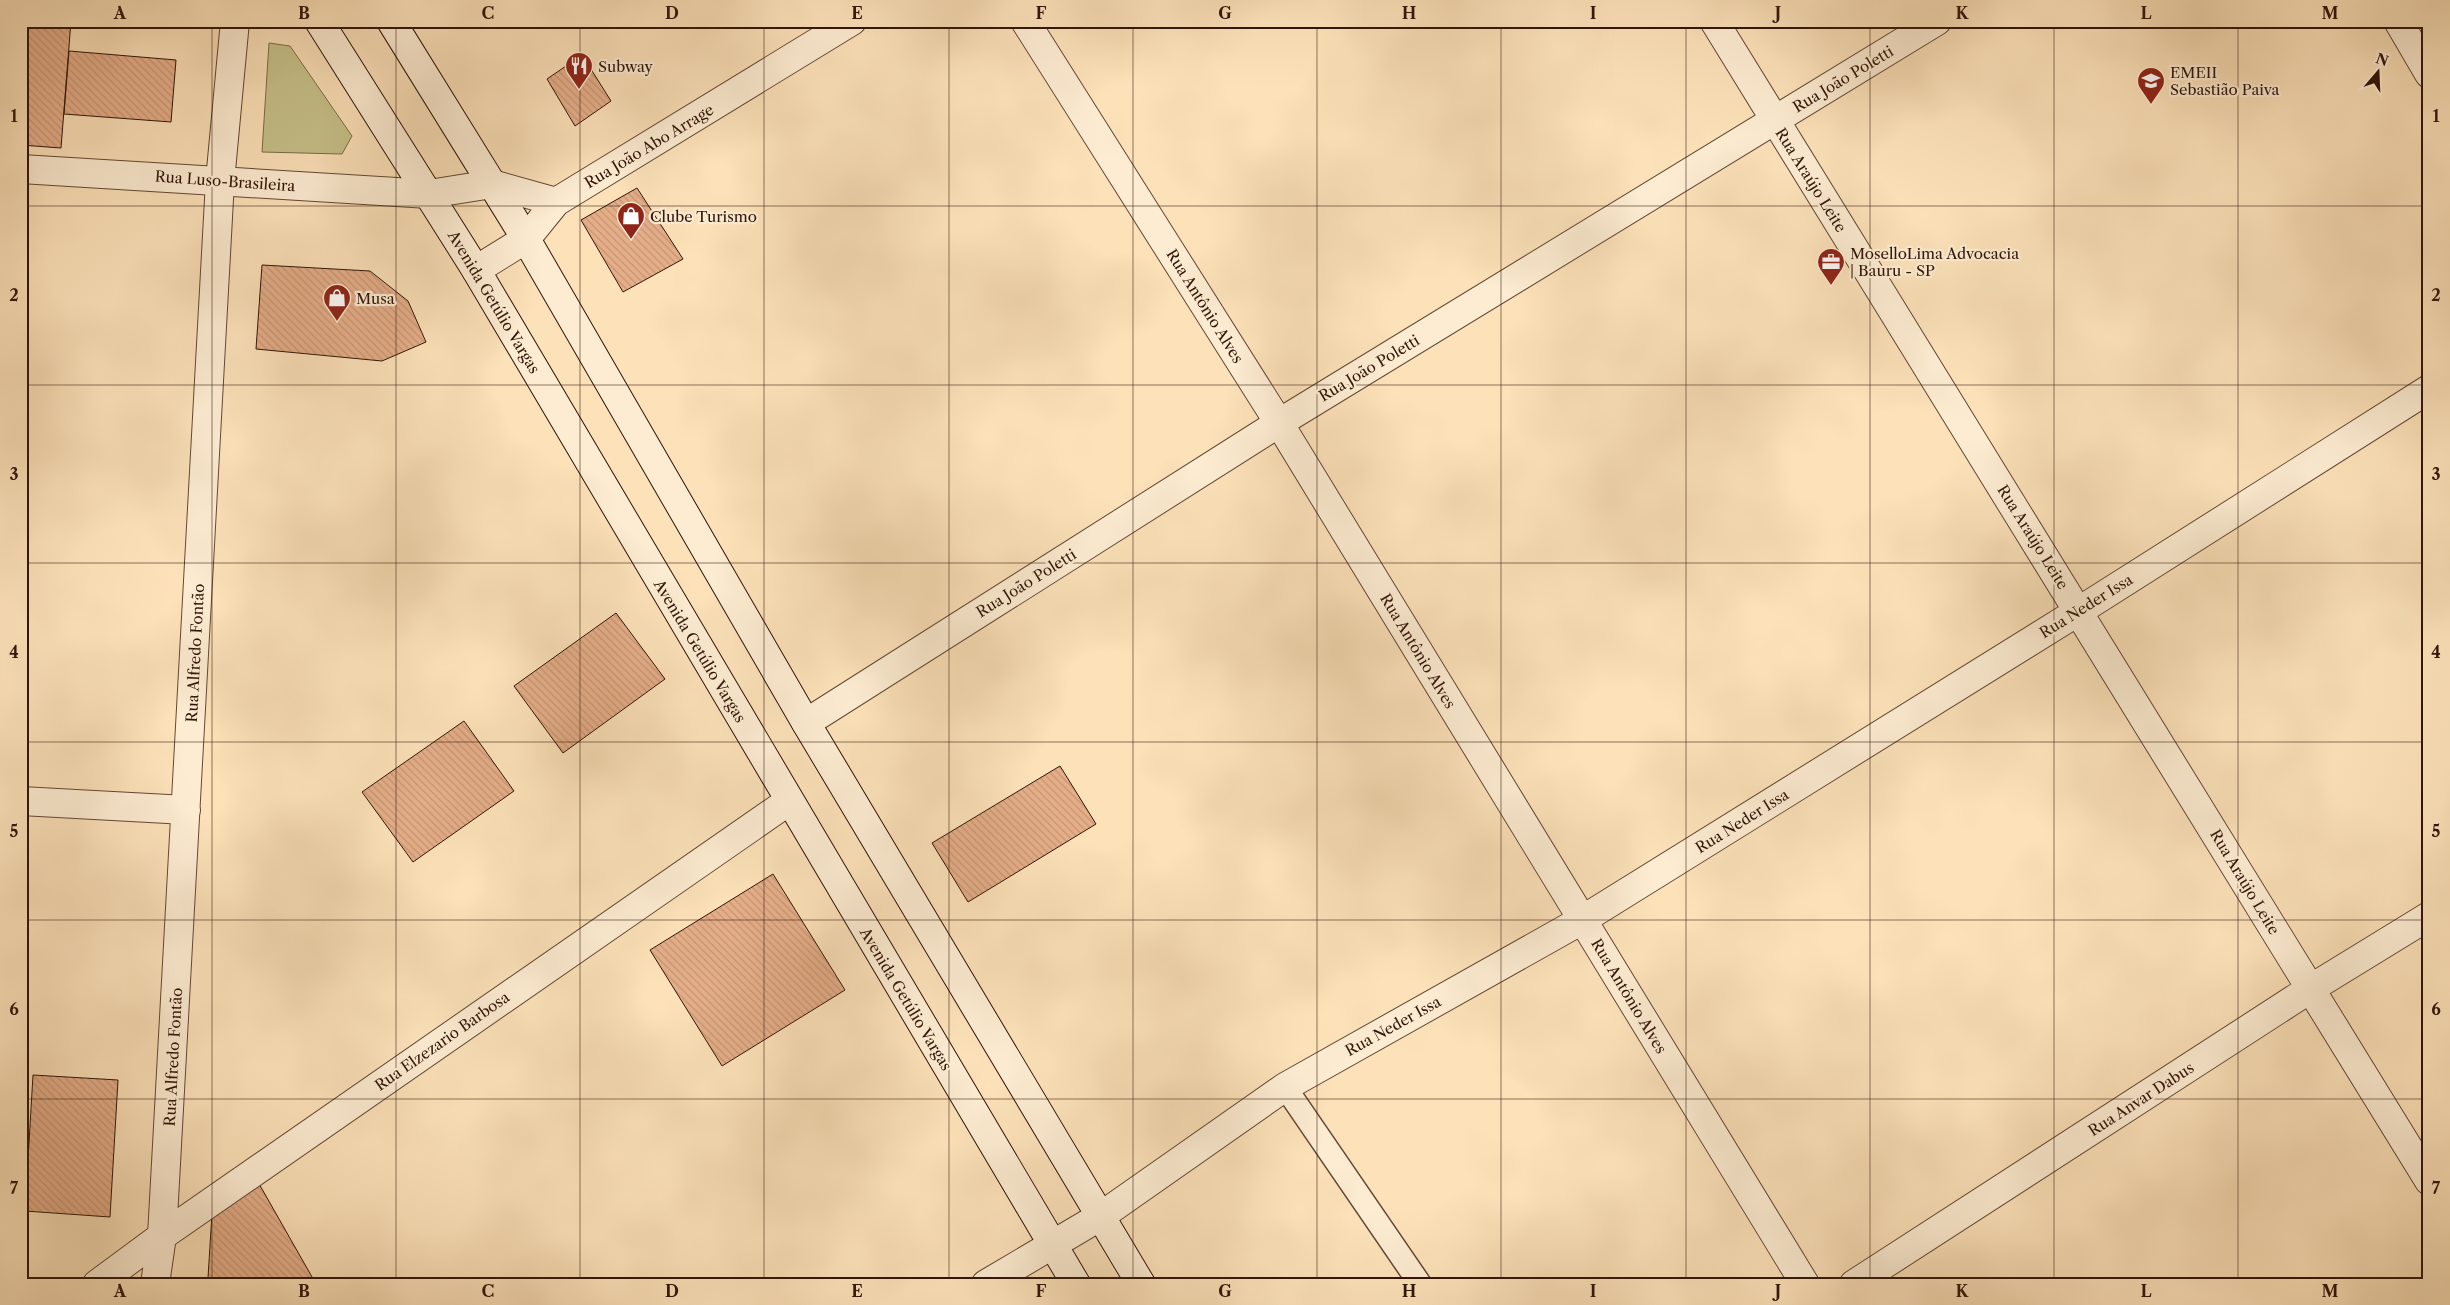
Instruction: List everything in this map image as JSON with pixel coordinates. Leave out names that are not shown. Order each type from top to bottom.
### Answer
[{"type":"street","name":"Rua Alfredo Fontão","points":[[155,1284],[162,1236],[220,181],[235,21]]},
{"type":"street","name":"Avenida Getúlio Vargas","points":[[319,21],[476,270],[1076,1284]]},
{"type":"street","points":[[392,21],[526,239],[806,723],[1141,1284]]},
{"type":"street","name":"Rua João Abo Arrage","points":[[476,270],[526,239],[556,202],[852,21]]},
{"type":"street","name":"Rua Antônio Alves","points":[[1025,21],[1279,423],[1805,1284]]},
{"type":"street","name":"Rua Araújo Leite","points":[[1714,21],[2310,989],[2425,1164]]},
{"type":"street","name":"Rua João Poletti","points":[[806,723],[1279,423],[1937,21]]},
{"type":"street","points":[[2398,21],[2429,74]]},
{"type":"street","name":"Rua Luso-Brasileira","points":[[21,169],[429,194]]},
{"type":"street","points":[[429,194],[492,184],[556,202]]},
{"type":"street","name":"Rua Neder Issa","points":[[986,1284],[1101,1216],[1285,1087],[1582,920],[2079,611],[2429,389]]},
{"type":"street","points":[[21,801],[186,810]]},
{"type":"street","name":"Rua Elzezario Barbosa","points":[[97,1284],[162,1236],[789,801]]},
{"type":"street","name":"Rua Anvar Dabus","points":[[1854,1284],[2310,989],[2429,916]]},
{"type":"lane","points":[[1285,1087],[1420,1284]]},
{"type":"shaded area","points":[[269,43],[290,46],[352,136],[342,154],[262,152]]},
{"type":"building","points":[[21,21],[71,21],[61,148],[21,145]]},
{"type":"building","points":[[69,51],[176,60],[171,122],[64,114]]},
{"type":"building","name":"Subway","points":[[582,55],[611,101],[575,126],[547,79]]},
{"type":"building","name":"Clube Turismo","points":[[637,188],[683,259],[623,292],[581,220]]},
{"type":"building","points":[[21,220],[24,220],[21,262]]},
{"type":"building","name":"Musa","points":[[262,265],[370,271],[408,301],[426,342],[382,361],[256,349]]},
{"type":"building","points":[[616,613],[665,679],[563,753],[514,686]]},
{"type":"building","points":[[464,721],[514,791],[413,862],[362,792]]},
{"type":"building","points":[[1060,766],[1096,824],[968,902],[932,843]]},
{"type":"building","points":[[773,874],[845,990],[722,1066],[650,950]]},
{"type":"building","points":[[33,1075],[118,1080],[110,1217],[25,1211]]},
{"type":"building","points":[[258,1182],[316,1284],[208,1278],[212,1213]]},
{"type":"place","name":"Subway","points":[[579,90]]},
{"type":"place","name":"EMEII Sebastião Paiva","points":[[2151,105]]},
{"type":"place","name":"Clube Turismo","points":[[631,240]]},
{"type":"place","name":"MoselloLima Advocacia | Bauru - SP","points":[[1831,286]]},
{"type":"place","name":"Musa","points":[[337,322]]}]
